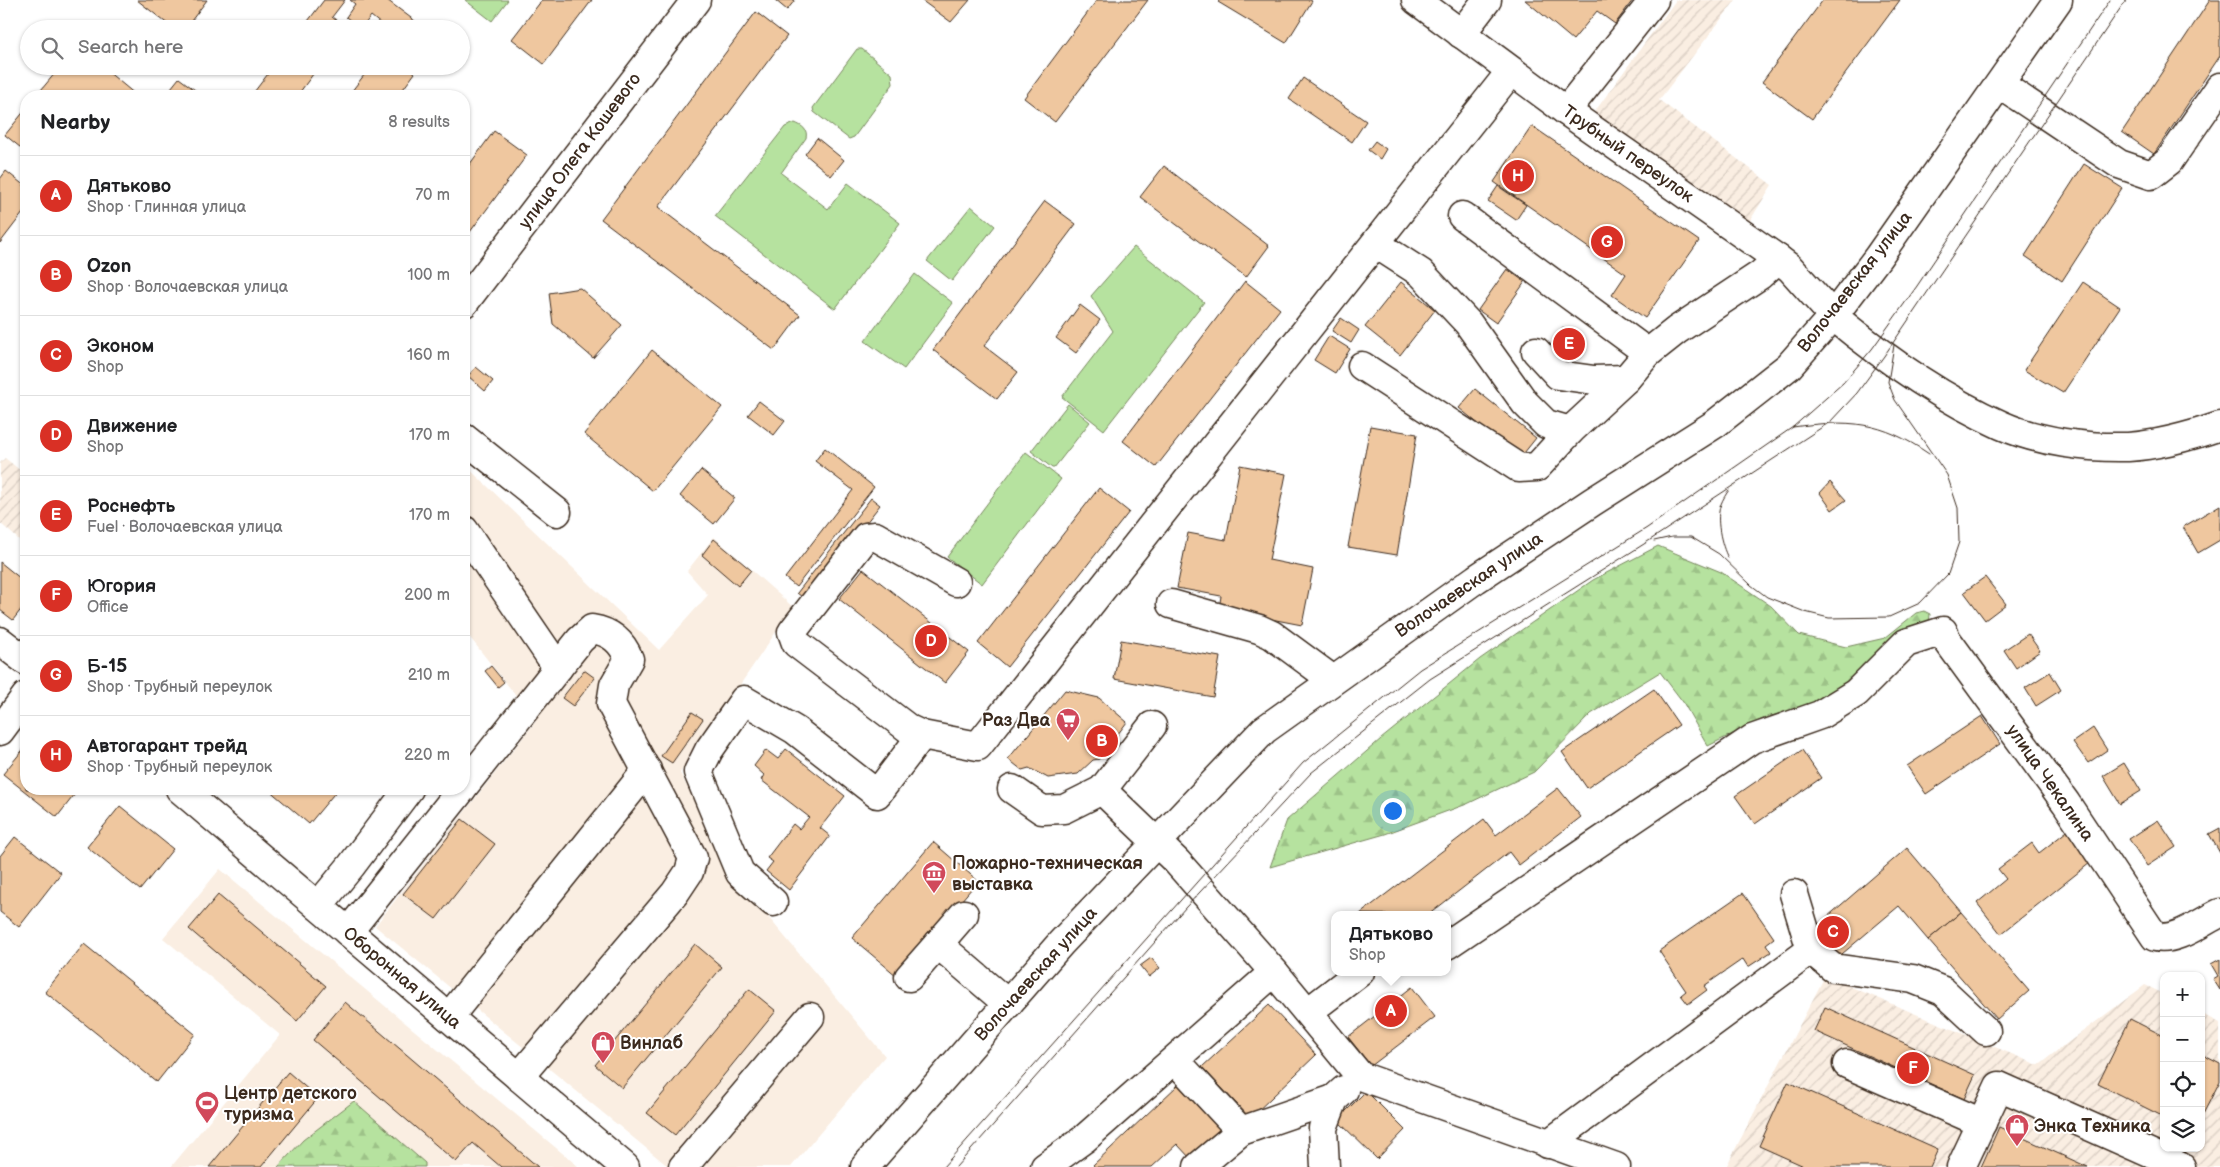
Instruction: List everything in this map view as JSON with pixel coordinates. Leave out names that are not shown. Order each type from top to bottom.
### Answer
[{"type":"street","name":"улица Олега Кошевого","points":[[470,295],[696,0]]},
{"type":"street","name":"Трубный переулок","points":[[1416,0],[1511,72],[1790,268],[1833,316],[1872,349],[1939,391],[2002,426],[2033,436],[2061,442],[2128,447],[2180,438],[2220,426]]},
{"type":"street","points":[[1460,34],[1487,0]]},
{"type":"street","points":[[1566,111],[1654,0]]},
{"type":"street","name":"Волочаевская улица","points":[[865,1167],[1061,943],[1264,730],[1492,568],[1715,424],[1789,366],[1833,316],[1878,257],[2058,0]]},
{"type":"street","points":[[956,582],[875,536],[866,537],[792,632],[796,643],[909,729],[922,736],[978,746],[1511,72]]},
{"type":"street","points":[[2000,85],[2119,164],[2151,175],[2169,162],[2220,87]]},
{"type":"street","points":[[1462,216],[1648,353]]},
{"type":"street","points":[[1376,244],[1421,273],[1468,323],[1525,403],[1546,424],[1570,431]]},
{"type":"street","points":[[1362,366],[1519,468],[1537,467],[1570,431],[1626,379],[1648,353],[1677,330],[1760,275],[1778,259]]},
{"type":"street","points":[[1536,351],[1558,374],[1594,380],[1626,379]]},
{"type":"street","points":[[470,443],[557,512]]},
{"type":"street","points":[[470,539],[558,668]]},
{"type":"street","points":[[1171,604],[1259,629],[1272,635],[1333,680]]},
{"type":"street","points":[[470,779],[580,640],[592,629],[607,631],[624,647],[630,659],[614,685],[612,704],[693,858],[689,872],[675,893],[519,1077]]},
{"type":"street","name":"улица Чекалина","points":[[1451,942],[1752,739],[1820,715],[1856,693],[1906,642],[1943,630],[1947,640],[2066,803],[2155,937],[2162,939],[2174,936],[2220,912]]},
{"type":"street","points":[[0,641],[20,656]]},
{"type":"street","points":[[772,902],[740,873],[698,772],[709,750],[744,700],[795,730],[877,794],[922,736]]},
{"type":"street","points":[[0,731],[20,704]]},
{"type":"street","points":[[1012,789],[1042,810],[1064,808],[1102,790],[1152,726]]},
{"type":"street","points":[[449,1018],[647,770]]},
{"type":"street","points":[[1102,790],[1157,842],[1274,972],[1360,1076],[1616,1167]]},
{"type":"street","name":"Оборонная улица","points":[[187,795],[625,1167]]},
{"type":"street","points":[[318,906],[404,795]]},
{"type":"street","points":[[348,932],[457,795]]},
{"type":"street","points":[[1794,894],[1812,950],[1833,968],[1913,979],[1943,991],[1986,1031]]},
{"type":"street","points":[[909,977],[964,914]]},
{"type":"street","points":[[938,944],[1008,1004]]},
{"type":"street","points":[[1548,1144],[1812,950]]},
{"type":"street","points":[[1045,1167],[1084,1139],[1274,972]]},
{"type":"street","points":[[1308,1012],[1355,976]]},
{"type":"street","points":[[684,1167],[810,1017]]},
{"type":"street","points":[[1175,1060],[1241,1131]]},
{"type":"street","points":[[1847,1064],[1982,1123]]},
{"type":"street","points":[[1198,1167],[1241,1131],[1334,1099],[1360,1076]]},
{"type":"street","points":[[1961,1167],[1999,1086],[2181,1167]]},
{"type":"street","points":[[1325,1167],[1323,1128],[1334,1099]]},
{"type":"shaded area","points":[[1676,0],[1736,0],[1659,100],[1772,185],[1746,227],[1593,114]]},
{"type":"shaded area","points":[[5,458],[20,470],[20,541],[0,523],[0,463]]},
{"type":"shaded area","points":[[470,470],[659,650],[708,595],[687,571],[714,537],[793,607],[680,773],[733,875],[885,1056],[791,1167],[669,1167],[375,926],[536,721],[470,638]]},
{"type":"shaded area","points":[[220,869],[579,1167],[171,1167],[280,1035],[163,938]]},
{"type":"shaded area","points":[[1825,976],[2038,1065],[2145,985],[2160,992],[2160,1152],[2205,1152],[2205,1015],[2220,1023],[2220,1167],[1726,1167]]},
{"type":"green space","points":[[465,0],[508,0],[492,21]]},
{"type":"green space","points":[[857,49],[862,49],[892,74],[893,84],[854,137],[849,139],[814,112],[813,108]]},
{"type":"green space","points":[[795,123],[805,130],[806,138],[781,173],[828,209],[848,183],[900,223],[835,309],[715,216],[785,127]]},
{"type":"green space","points":[[971,206],[995,226],[952,281],[927,261]]},
{"type":"green space","points":[[1134,247],[1204,302],[1104,430],[1062,397],[1113,331],[1091,296]]},
{"type":"green space","points":[[915,274],[953,303],[904,369],[865,341]]},
{"type":"green space","points":[[1068,404],[1090,422],[1054,468],[1052,468],[1031,451]]},
{"type":"green space","points":[[1026,452],[1061,479],[982,584],[947,557]]},
{"type":"green space","points":[[1658,546],[1721,572],[1771,606],[1799,635],[1846,647],[1885,638],[1916,613],[1924,611],[1930,614],[1929,626],[1817,710],[1769,716],[1708,746],[1683,702],[1660,672],[1591,714],[1534,772],[1467,804],[1385,834],[1270,867],[1287,820],[1381,739],[1480,659],[1593,580]]},
{"type":"green space","points":[[354,1101],[425,1163],[425,1167],[278,1167],[303,1140]]},
{"type":"building","points":[[137,0],[207,0],[192,20],[163,20]]},
{"type":"building","points":[[324,0],[345,0],[332,17],[336,20],[309,20]]},
{"type":"building","points":[[350,0],[387,0],[414,20],[376,20],[371,16],[368,20],[350,20],[346,17],[355,4]]},
{"type":"building","points":[[542,0],[592,0],[544,64],[512,39]]},
{"type":"building","points":[[775,0],[795,0],[787,10]]},
{"type":"building","points":[[921,0],[970,0],[951,22]]},
{"type":"building","points":[[1097,0],[1148,0],[1055,122],[1024,98]]},
{"type":"building","points":[[1220,0],[1312,1],[1286,43],[1218,2]]},
{"type":"building","points":[[1525,0],[1633,0],[1615,24],[1597,11],[1573,40]]},
{"type":"building","points":[[1823,0],[1900,0],[1812,119],[1762,82]]},
{"type":"building","points":[[2210,0],[2220,0],[2220,56],[2154,154],[2122,132]]},
{"type":"building","points":[[756,12],[787,36],[658,207],[800,315],[774,350],[601,219]]},
{"type":"building","points":[[54,75],[112,75],[130,90],[41,90]]},
{"type":"building","points":[[267,75],[312,75],[301,90],[256,90]]},
{"type":"building","points":[[364,75],[414,75],[402,90],[353,90]]},
{"type":"building","points":[[179,78],[195,90],[174,90],[171,88]]},
{"type":"building","points":[[1303,78],[1366,121],[1352,142],[1289,99]]},
{"type":"building","points":[[20,116],[20,147],[5,135]]},
{"type":"building","points":[[1532,126],[1699,241],[1645,318],[1612,295],[1626,274],[1494,182]]},
{"type":"building","points":[[494,131],[527,155],[470,232],[470,164]]},
{"type":"building","points":[[817,138],[844,160],[831,176],[805,154]]},
{"type":"building","points":[[1375,141],[1386,149],[1380,159],[1368,150]]},
{"type":"building","points":[[2084,164],[2122,188],[2062,281],[2025,256]]},
{"type":"building","points":[[1164,166],[1269,246],[1246,277],[1140,197]]},
{"type":"building","points":[[6,171],[20,182],[20,217],[0,243],[0,179]]},
{"type":"building","points":[[1498,186],[1526,205],[1516,220],[1488,201]]},
{"type":"building","points":[[1045,201],[1076,224],[984,346],[1018,372],[997,399],[933,350]]},
{"type":"building","points":[[1507,269],[1525,282],[1496,323],[1478,310]]},
{"type":"building","points":[[1245,281],[1280,309],[1156,467],[1123,441]]},
{"type":"building","points":[[1401,282],[1435,310],[1400,355],[1365,327]]},
{"type":"building","points":[[2083,282],[2120,307],[2063,393],[2024,370]]},
{"type":"building","points":[[580,288],[622,325],[593,358],[553,324],[549,293]]},
{"type":"building","points":[[1080,305],[1100,320],[1076,353],[1056,338]]},
{"type":"building","points":[[1341,318],[1359,330],[1351,343],[1332,331]]},
{"type":"building","points":[[1563,328],[1583,343],[1572,358],[1552,343]]},
{"type":"building","points":[[1329,336],[1350,349],[1335,373],[1314,360]]},
{"type":"building","points":[[652,350],[722,407],[653,491],[584,434]]},
{"type":"building","points":[[476,367],[493,381],[485,391],[470,378],[470,374]]},
{"type":"building","points":[[1475,389],[1536,438],[1520,458],[1459,408]]},
{"type":"building","points":[[759,401],[785,421],[774,435],[748,415]]},
{"type":"building","points":[[1370,426],[1417,434],[1397,555],[1348,547]]},
{"type":"building","points":[[825,448],[874,487],[796,587],[785,578],[853,490],[815,461]]},
{"type":"building","points":[[1240,465],[1286,474],[1269,560],[1313,569],[1302,625],[1219,609],[1221,596],[1177,588],[1188,533],[1226,540]]},
{"type":"building","points":[[701,470],[735,498],[714,524],[680,496]]},
{"type":"building","points":[[1830,482],[1846,500],[1832,510],[1820,493]]},
{"type":"building","points":[[1099,488],[1129,512],[1007,667],[978,643]]},
{"type":"building","points":[[871,498],[880,505],[806,600],[797,593]]},
{"type":"building","points":[[2220,505],[2220,540],[2198,553],[2183,527]]},
{"type":"building","points":[[714,539],[751,570],[738,586],[702,555]]},
{"type":"building","points":[[0,562],[20,578],[20,611],[13,620],[0,610]]},
{"type":"building","points":[[863,569],[969,652],[945,683],[839,599]]},
{"type":"building","points":[[1985,577],[2006,604],[1985,620],[1964,592]]},
{"type":"building","points":[[2028,634],[2040,651],[2016,668],[2004,650]]},
{"type":"building","points":[[1121,640],[1220,657],[1213,697],[1114,679]]},
{"type":"building","points":[[491,666],[504,682],[498,687],[485,671]]},
{"type":"building","points":[[584,670],[595,678],[573,706],[562,698]]},
{"type":"building","points":[[2050,672],[2061,690],[2036,706],[2025,688]]},
{"type":"building","points":[[1654,689],[1679,725],[1587,788],[1562,752]]},
{"type":"building","name":"Раз Два","points":[[1065,690],[1099,698],[1127,722],[1099,759],[1093,760],[1078,774],[1048,778],[1029,768],[1022,770],[1008,759]]},
{"type":"building","points":[[692,712],[703,719],[672,763],[661,756]]},
{"type":"building","points":[[1982,716],[2000,744],[1926,794],[1907,766]]},
{"type":"building","points":[[2093,728],[2107,750],[2088,763],[2073,742]]},
{"type":"building","points":[[786,749],[845,796],[820,828],[830,836],[789,890],[766,871],[773,862],[767,858],[793,824],[799,829],[809,817],[761,780],[764,775],[754,766],[766,750],[778,759]]},
{"type":"building","points":[[1802,750],[1821,778],[1755,824],[1735,796]]},
{"type":"building","points":[[20,753],[20,788],[3,774]]},
{"type":"building","points":[[2124,763],[2141,791],[2120,804],[2103,776]]},
{"type":"building","points":[[1558,788],[1581,817],[1519,865],[1509,852],[1433,911],[1364,911],[1484,819],[1496,835]]},
{"type":"building","points":[[29,795],[74,795],[57,817]]},
{"type":"building","points":[[275,795],[333,795],[309,824]]},
{"type":"building","points":[[120,806],[173,849],[140,890],[87,847]]},
{"type":"building","points":[[462,819],[495,844],[436,919],[403,894]]},
{"type":"building","points":[[2158,820],[2176,847],[2147,866],[2129,839]]},
{"type":"building","points":[[2071,828],[2095,859],[2001,934],[1977,903],[2006,879],[1998,869],[2032,843],[2039,853]]},
{"type":"building","points":[[2220,828],[2220,853],[2209,834]]},
{"type":"building","points":[[15,837],[61,873],[19,927],[0,912],[0,856]]},
{"type":"building","points":[[933,842],[978,881],[897,976],[852,938]]},
{"type":"building","points":[[1907,848],[1961,912],[1928,940],[1899,906],[1836,959],[1812,930]]},
{"type":"building","points":[[1743,893],[1774,938],[1766,944],[1771,952],[1748,967],[1743,959],[1704,986],[1707,990],[1688,1004],[1681,995],[1686,991],[1659,951]]},
{"type":"building","points":[[218,895],[326,986],[297,1021],[189,929]]},
{"type":"building","points":[[1961,912],[2029,991],[1997,1019],[1928,940]]},
{"type":"building","points":[[84,944],[195,1034],[157,1082],[45,992]]},
{"type":"building","points":[[695,944],[722,967],[622,1088],[595,1065]]},
{"type":"building","points":[[1151,958],[1160,968],[1149,977],[1140,966]]},
{"type":"building","points":[[2220,959],[2220,990],[2213,979],[2218,976],[2211,964]]},
{"type":"building","points":[[1412,987],[1435,1017],[1371,1066],[1348,1037]]},
{"type":"building","points":[[749,989],[776,1011],[675,1135],[647,1113]]},
{"type":"building","points":[[345,1002],[538,1167],[501,1167],[473,1143],[456,1162],[313,1040]]},
{"type":"building","points":[[1269,1005],[1316,1055],[1250,1118],[1202,1067]]},
{"type":"building","points":[[1825,1007],[1975,1075],[1964,1099],[1814,1031]]},
{"type":"building","points":[[2130,1019],[2160,1034],[2160,1115],[2098,1084]]},
{"type":"building","points":[[2205,1056],[2220,1064],[2220,1081],[2205,1110]]},
{"type":"building","points":[[288,1072],[318,1098],[261,1167],[209,1167]]},
{"type":"building","points":[[1788,1082],[1938,1149],[1930,1167],[1806,1167],[1759,1146]]},
{"type":"building","points":[[1178,1085],[1221,1131],[1191,1159],[1177,1144],[1152,1167],[1095,1167],[1093,1165]]},
{"type":"building","points":[[1366,1091],[1405,1130],[1377,1159],[1337,1120]]},
{"type":"building","name":"Энка Техника","points":[[1999,1127],[2088,1167],[1981,1167]]},
{"type":"tram line","points":[[943,1167],[1303,763],[1420,669],[1647,528],[1793,427],[1843,383],[1872,349],[1917,286],[2110,0]]},
{"type":"tram line","points":[[956,1167],[1186,907],[1311,773],[1430,679],[1644,544],[1830,422],[1857,393],[1884,356],[2126,0]]},
{"type":"tram line","points":[[1654,541],[1672,537],[1691,537],[1719,554],[1751,585],[1767,597],[1805,612],[1829,618],[1889,617],[1920,603],[1948,574],[1959,542],[1958,508],[1947,475],[1895,400],[1888,382],[1894,345]]},
{"type":"tram line","points":[[1793,427],[1831,423],[1864,425],[1895,435],[1929,454]]},
{"type":"tram line","points":[[1728,558],[1721,539],[1719,510],[1729,490]]},
{"type":"place","name":"Автогарант трейд","points":[[1518,176]]},
{"type":"place","name":"Б-15","points":[[1607,242]]},
{"type":"place","name":"Роснефть","points":[[1569,344]]},
{"type":"place","name":"Движение","points":[[931,641]]},
{"type":"place","name":"Раз Два","points":[[1068,741]]},
{"type":"place","name":"Ozon","points":[[1102,741]]},
{"type":"place","name":"Пожарно-техническая выставка","points":[[934,894]]},
{"type":"place","name":"Эконом","points":[[1833,932]]},
{"type":"place","name":"Дятьково","points":[[1391,1011]]},
{"type":"place","name":"Винлаб","points":[[603,1064]]},
{"type":"place","name":"Югория","points":[[1913,1068]]},
{"type":"place","name":"Центр детского туризма","points":[[207,1124]]},
{"type":"place","name":"Энка Техника","points":[[2017,1147]]}]
